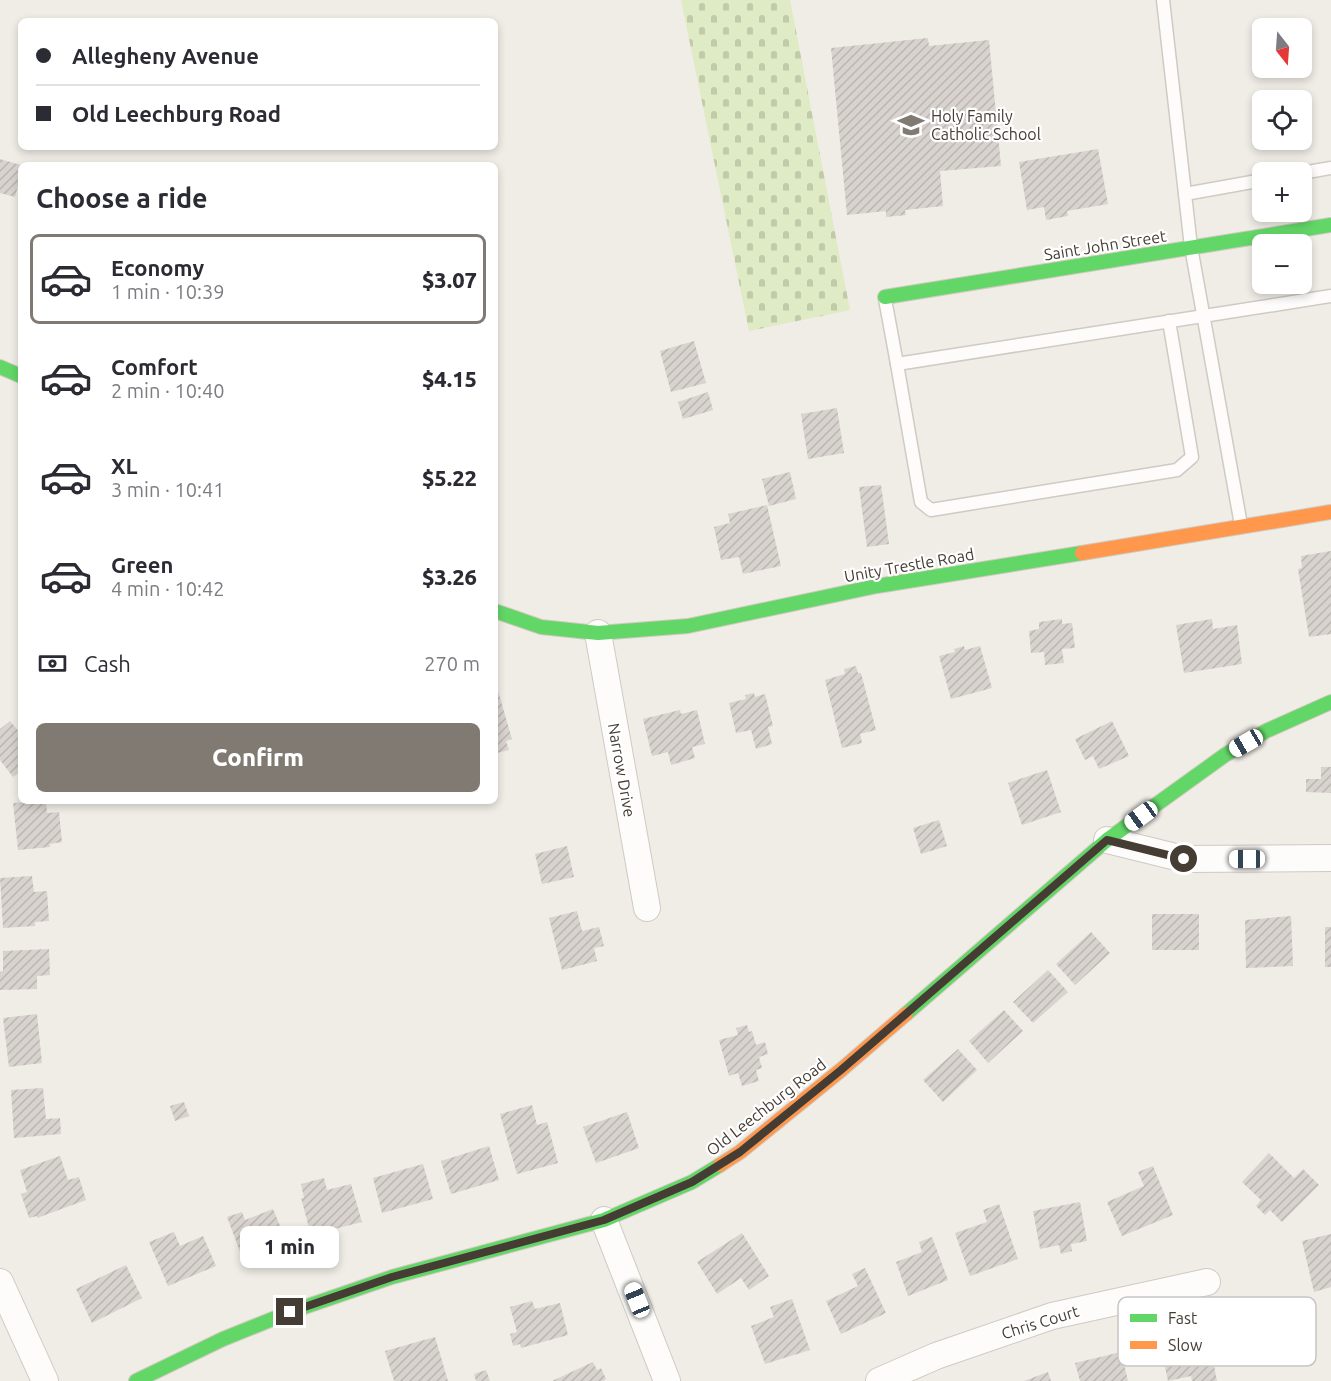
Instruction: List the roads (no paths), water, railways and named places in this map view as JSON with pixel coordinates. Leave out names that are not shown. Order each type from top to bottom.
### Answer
[{"type":"street","name":"Saint John Street","points":[[885,297],[1331,225]]},
{"type":"street","points":[[0,367],[18,375]]},
{"type":"street","name":"Unity Trestle Road","points":[[498,612],[542,627],[598,633],[688,626],[877,586],[1331,512]]},
{"type":"street","name":"Narrow Drive","points":[[598,633],[647,908]]},
{"type":"street","name":"Old Leechburg Road","points":[[136,1381],[223,1339],[290,1312],[392,1277],[604,1220],[692,1182],[740,1152],[841,1070],[1107,840],[1225,755],[1266,731],[1331,702]]},
{"type":"street","points":[[1107,840],[1184,859],[1331,858]]},
{"type":"street","points":[[604,1220],[667,1381]]},
{"type":"street","points":[[0,1282],[45,1381]]},
{"type":"street","name":"Chris Court","points":[[1139,1297],[1207,1282]]},
{"type":"street","name":"Chris Court","points":[[879,1381],[936,1356],[1052,1316],[1118,1302]]},
{"type":"lane","points":[[1163,0],[1191,247],[1241,526]]},
{"type":"lane","points":[[1312,171],[1331,168]]},
{"type":"lane","points":[[1185,194],[1252,182]]},
{"type":"lane","points":[[897,364],[1331,296]]},
{"type":"lane","points":[[885,297],[921,502],[931,510],[1177,470],[1192,457],[1169,321]]},
{"type":"place","name":"Holy Family Catholic School","points":[[911,125]]}]
